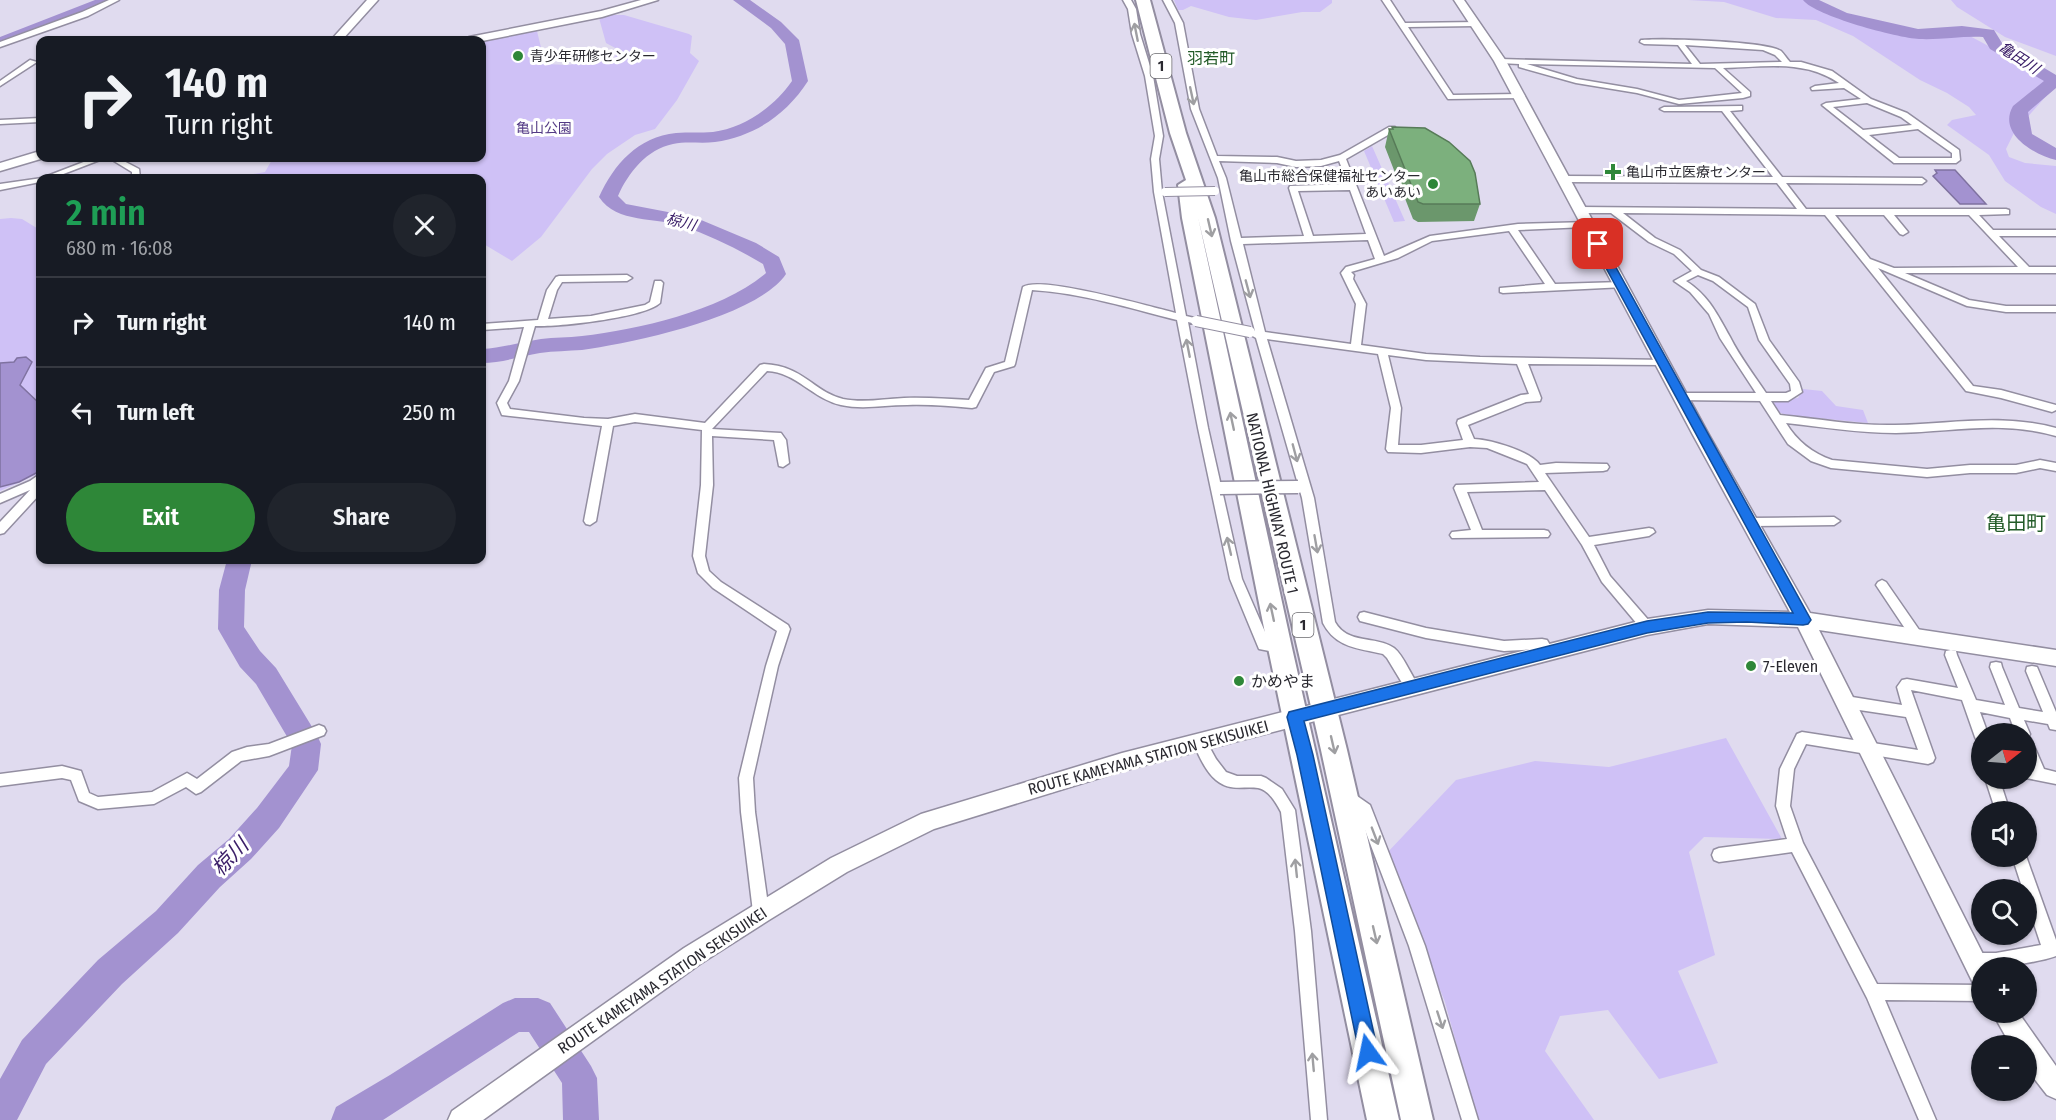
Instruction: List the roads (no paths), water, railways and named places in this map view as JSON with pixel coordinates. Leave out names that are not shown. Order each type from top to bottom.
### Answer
[{"type":"highway","name":"NATIONAL HIGHWAY ROUTE 1","points":[[1143,0],[1178,133],[1207,218],[1302,624],[1325,709],[1416,1120]]},
{"type":"highway","name":"NATIONAL HIGHWAY ROUTE 1","points":[[1178,133],[1190,218],[1280,648],[1383,1120]]},
{"type":"street","points":[[0,45],[85,14],[115,0]]},
{"type":"street","points":[[340,36],[373,0]]},
{"type":"street","points":[[486,37],[573,21],[653,0]]},
{"type":"street","points":[[1127,0],[1132,9],[1136,34],[1149,76],[1159,136],[1155,159],[1181,316],[1236,579],[1264,645],[1280,648]]},
{"type":"street","points":[[1167,0],[1179,23],[1197,115],[1216,158],[1226,192],[1256,334],[1282,404],[1332,630],[1347,640],[1387,650],[1400,666],[1412,687]]},
{"type":"street","points":[[1386,0],[1451,96],[1518,96]]},
{"type":"street","points":[[1459,0],[1503,61],[1518,96],[1803,620],[1846,702],[1971,959]]},
{"type":"street","points":[[1404,25],[1475,24]]},
{"type":"street","points":[[1644,42],[1767,48],[1778,53],[1787,63]]},
{"type":"street","points":[[1680,43],[1698,66]]},
{"type":"street","points":[[1503,61],[1576,81],[1637,91],[1679,102],[1747,94],[1717,66]]},
{"type":"street","points":[[1503,61],[1698,66],[1801,64],[1829,73],[1868,101],[1904,115],[1956,152],[1956,160],[1897,161],[1826,105],[1868,101]]},
{"type":"street","points":[[0,84],[33,62]]},
{"type":"street","points":[[1815,88],[1847,84]]},
{"type":"street","points":[[1664,110],[1740,108]]},
{"type":"street","points":[[1725,109],[1804,212]]},
{"type":"street","points":[[0,122],[36,120]]},
{"type":"street","points":[[1862,133],[1920,126]]},
{"type":"street","points":[[1216,158],[1277,160],[1296,164],[1321,163],[1342,158],[1392,129]]},
{"type":"street","points":[[0,167],[36,156]]},
{"type":"street","points":[[1342,158],[1381,261]]},
{"type":"street","points":[[57,174],[90,162]]},
{"type":"street","points":[[122,162],[131,166],[136,174]]},
{"type":"street","points":[[1563,179],[1922,181]]},
{"type":"street","points":[[0,187],[36,181]]},
{"type":"street","points":[[1309,238],[1293,188],[1353,188]]},
{"type":"street","points":[[1161,192],[1226,192]]},
{"type":"street","points":[[1613,210],[1652,240],[1677,252],[1698,272],[1716,279],[1752,306],[1764,340],[1797,388],[1794,394],[1788,397],[1682,397]]},
{"type":"street","points":[[1356,348],[1361,304],[1348,279],[1349,275],[1346,273],[1357,266],[1381,261],[1430,239],[1583,217],[1613,210],[2006,213]]},
{"type":"street","points":[[1828,212],[1971,389],[2001,394],[2052,408]]},
{"type":"street","points":[[1887,212],[1903,232]]},
{"type":"street","points":[[1971,212],[2026,270]]},
{"type":"street","points":[[1512,228],[1552,287]]},
{"type":"street","points":[[1991,233],[2056,233]]},
{"type":"street","points":[[1236,241],[1372,237]]},
{"type":"street","points":[[1868,261],[1976,305],[2006,309],[2056,309]]},
{"type":"street","points":[[1891,270],[2056,270]]},
{"type":"street","points":[[1698,272],[1679,281],[1693,290],[1713,314],[1725,338],[1777,418],[1799,447],[1815,458],[1831,464],[1927,473],[1970,469],[2016,469],[2040,464],[2056,467]]},
{"type":"street","points":[[542,324],[552,290],[559,279],[627,278]]},
{"type":"street","points":[[486,327],[597,318],[648,307],[655,303],[658,283]]},
{"type":"street","points":[[1503,290],[1622,285]]},
{"type":"street","points":[[761,912],[746,778],[772,666],[784,629],[717,585],[704,573],[699,556],[707,485],[707,430],[764,367],[778,366],[788,369],[833,399],[844,403],[913,401],[972,404],[990,370],[1010,364],[1028,287],[1060,289],[1256,334],[1426,357],[1662,362]]},
{"type":"street","points":[[530,325],[521,363],[502,404],[506,412],[584,422],[608,423],[635,418],[707,430],[777,436],[781,440],[783,463]]},
{"type":"street","points":[[1382,351],[1396,408],[1392,449],[1420,449],[1470,443],[1488,444],[1531,461],[1586,542],[1606,579],[1647,627]]},
{"type":"street","points":[[1470,443],[1462,423],[1525,398],[1536,398],[1521,360]]},
{"type":"street","points":[[1777,418],[1890,429],[1991,421],[2056,432]]},
{"type":"street","points":[[590,521],[608,423]]},
{"type":"street","points":[[1536,470],[1556,467],[1603,467]]},
{"type":"street","points":[[0,499],[36,483]]},
{"type":"street","points":[[0,530],[36,486]]},
{"type":"street","points":[[1478,534],[1460,488],[1547,486]]},
{"type":"street","points":[[1218,488],[1301,487]]},
{"type":"street","points":[[1749,522],[1834,521]]},
{"type":"street","points":[[1586,542],[1649,532]]},
{"type":"street","points":[[1456,535],[1544,534]]},
{"type":"street","points":[[1882,585],[1917,638]]},
{"type":"street","name":"ROUTE KAMEYAMA STATION SEKISUIKEI","points":[[461,1120],[632,998],[761,912],[839,865],[929,821],[1058,780],[1647,627],[1708,617],[1747,616],[1803,620],[2056,658]]},
{"type":"street","points":[[1364,618],[1426,633],[1504,646],[1542,644],[1548,652]]},
{"type":"street","points":[[1951,655],[1977,723]]},
{"type":"street","points":[[1996,667],[2019,723]]},
{"type":"street","points":[[2032,671],[2055,723]]},
{"type":"street","points":[[1928,1120],[1874,992],[1796,845],[1783,806],[1786,769],[1802,738],[1928,758],[1904,692],[1907,684],[2055,723]]},
{"type":"street","points":[[1846,702],[1912,712]]},
{"type":"street","points":[[0,780],[62,772],[76,775],[84,797],[98,803],[154,798],[187,779],[196,788],[237,756],[269,750],[318,731]]},
{"type":"street","points":[[1200,743],[1215,772],[1231,781],[1261,782],[1277,793],[1288,810],[1303,931],[1319,1120]]},
{"type":"street","points":[[2037,774],[2056,778]]},
{"type":"street","points":[[1342,790],[1365,810],[1417,946],[1470,1120]]},
{"type":"street","points":[[1719,855],[1796,845]]},
{"type":"street","points":[[2015,957],[2054,949],[2023,867]]},
{"type":"street","points":[[1874,992],[1971,993]]},
{"type":"street","points":[[2037,1061],[2056,1086]]},
{"type":"waterway","points":[[0,42],[94,7],[105,0]]},
{"type":"waterway","name":"椋川","points":[[486,356],[540,346],[602,340],[686,320],[740,299],[761,287],[776,274],[772,261],[749,247],[687,221],[620,208],[608,197],[628,164],[651,146],[666,140],[714,137],[739,130],[752,125],[774,111],[793,92],[800,81],[793,43],[776,25],[740,0]]},
{"type":"waterway","name":"亀田川","points":[[1810,0],[1817,6],[1842,16],[1918,34],[1962,31],[1989,33],[1996,46],[2055,81],[2019,110],[2019,121],[2027,140],[2056,155]]},
{"type":"waterway","name":"椋川","points":[[0,1115],[34,1052],[110,972],[167,922],[209,876],[240,849],[268,818],[303,770],[307,744],[266,676],[250,659],[231,629],[232,590],[238,564]]},
{"type":"waterway","name":"椋川","points":[[349,1120],[403,1088],[515,1015],[538,1015],[579,1078],[581,1120]]},
{"type":"place","name":"青少年研修センター","points":[[518,56]]},
{"type":"place","name":"亀山市立医療センター","points":[[1613,172]]},
{"type":"place","name":"亀山市総合保健福祉センター あいあい","points":[[1433,184]]},
{"type":"place","name":"7-Eleven","points":[[1751,666]]},
{"type":"place","name":"かめやま","points":[[1239,681]]},
{"type":"district","name":"羽若町","points":[[1211,58]]},
{"type":"district","name":"亀田町","points":[[2016,523]]},
{"type":"park label","name":"亀山公園","points":[[544,128]]}]
